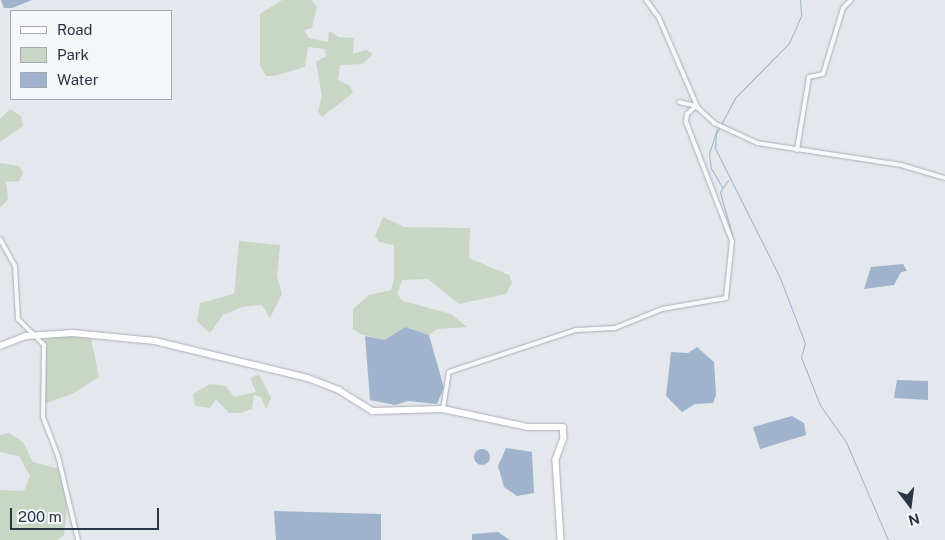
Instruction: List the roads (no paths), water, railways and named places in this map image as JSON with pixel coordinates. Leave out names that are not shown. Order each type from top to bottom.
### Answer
[{"type":"street","points":[[646,0],[659,18],[697,107],[714,123],[757,143],[901,165],[945,178]]},
{"type":"street","points":[[797,150],[810,77],[823,74],[843,8],[851,0]]},
{"type":"street","points":[[679,102],[697,107]]},
{"type":"street","points":[[443,409],[449,372],[576,330],[615,328],[662,308],[726,298],[732,241],[686,122],[687,114],[697,107]]},
{"type":"street","points":[[0,239],[15,266],[18,319],[24,329],[36,336],[44,353],[43,418],[58,456],[78,540]]},
{"type":"street","points":[[0,346],[36,336],[74,333],[155,341],[308,378],[339,390],[373,411],[443,409],[519,426],[566,429],[556,460],[561,540]]},
{"type":"water","points":[[1,0],[32,0],[12,8],[4,8]]},
{"type":"water","points":[[903,264],[907,271],[901,272],[894,285],[864,289],[871,267]]},
{"type":"water","points":[[405,327],[429,335],[444,388],[437,404],[408,401],[395,405],[370,400],[365,336],[385,340]]},
{"type":"water","points":[[697,347],[714,362],[716,395],[713,403],[695,404],[682,412],[666,396],[671,352],[688,353]]},
{"type":"water","points":[[897,380],[928,381],[928,400],[894,398]]},
{"type":"water","points":[[792,416],[804,423],[806,435],[760,449],[753,427]]},
{"type":"water","points":[[506,448],[532,452],[534,493],[517,496],[504,487],[498,466]]},
{"type":"water","points":[[479,449],[485,449],[490,454],[488,463],[479,465],[474,460],[474,454]]},
{"type":"water","points":[[274,511],[381,514],[381,540],[276,540]]},
{"type":"water","points":[[498,532],[510,540],[472,540],[472,534]]},
{"type":"waterway","points":[[800,0],[801,16],[789,43],[735,98],[716,134],[715,148],[780,278],[805,343],[801,357],[820,405],[846,442],[888,540]]},
{"type":"waterway","points":[[717,129],[709,154],[711,168],[722,187]]},
{"type":"waterway","points":[[728,180],[720,192],[732,235]]}]
